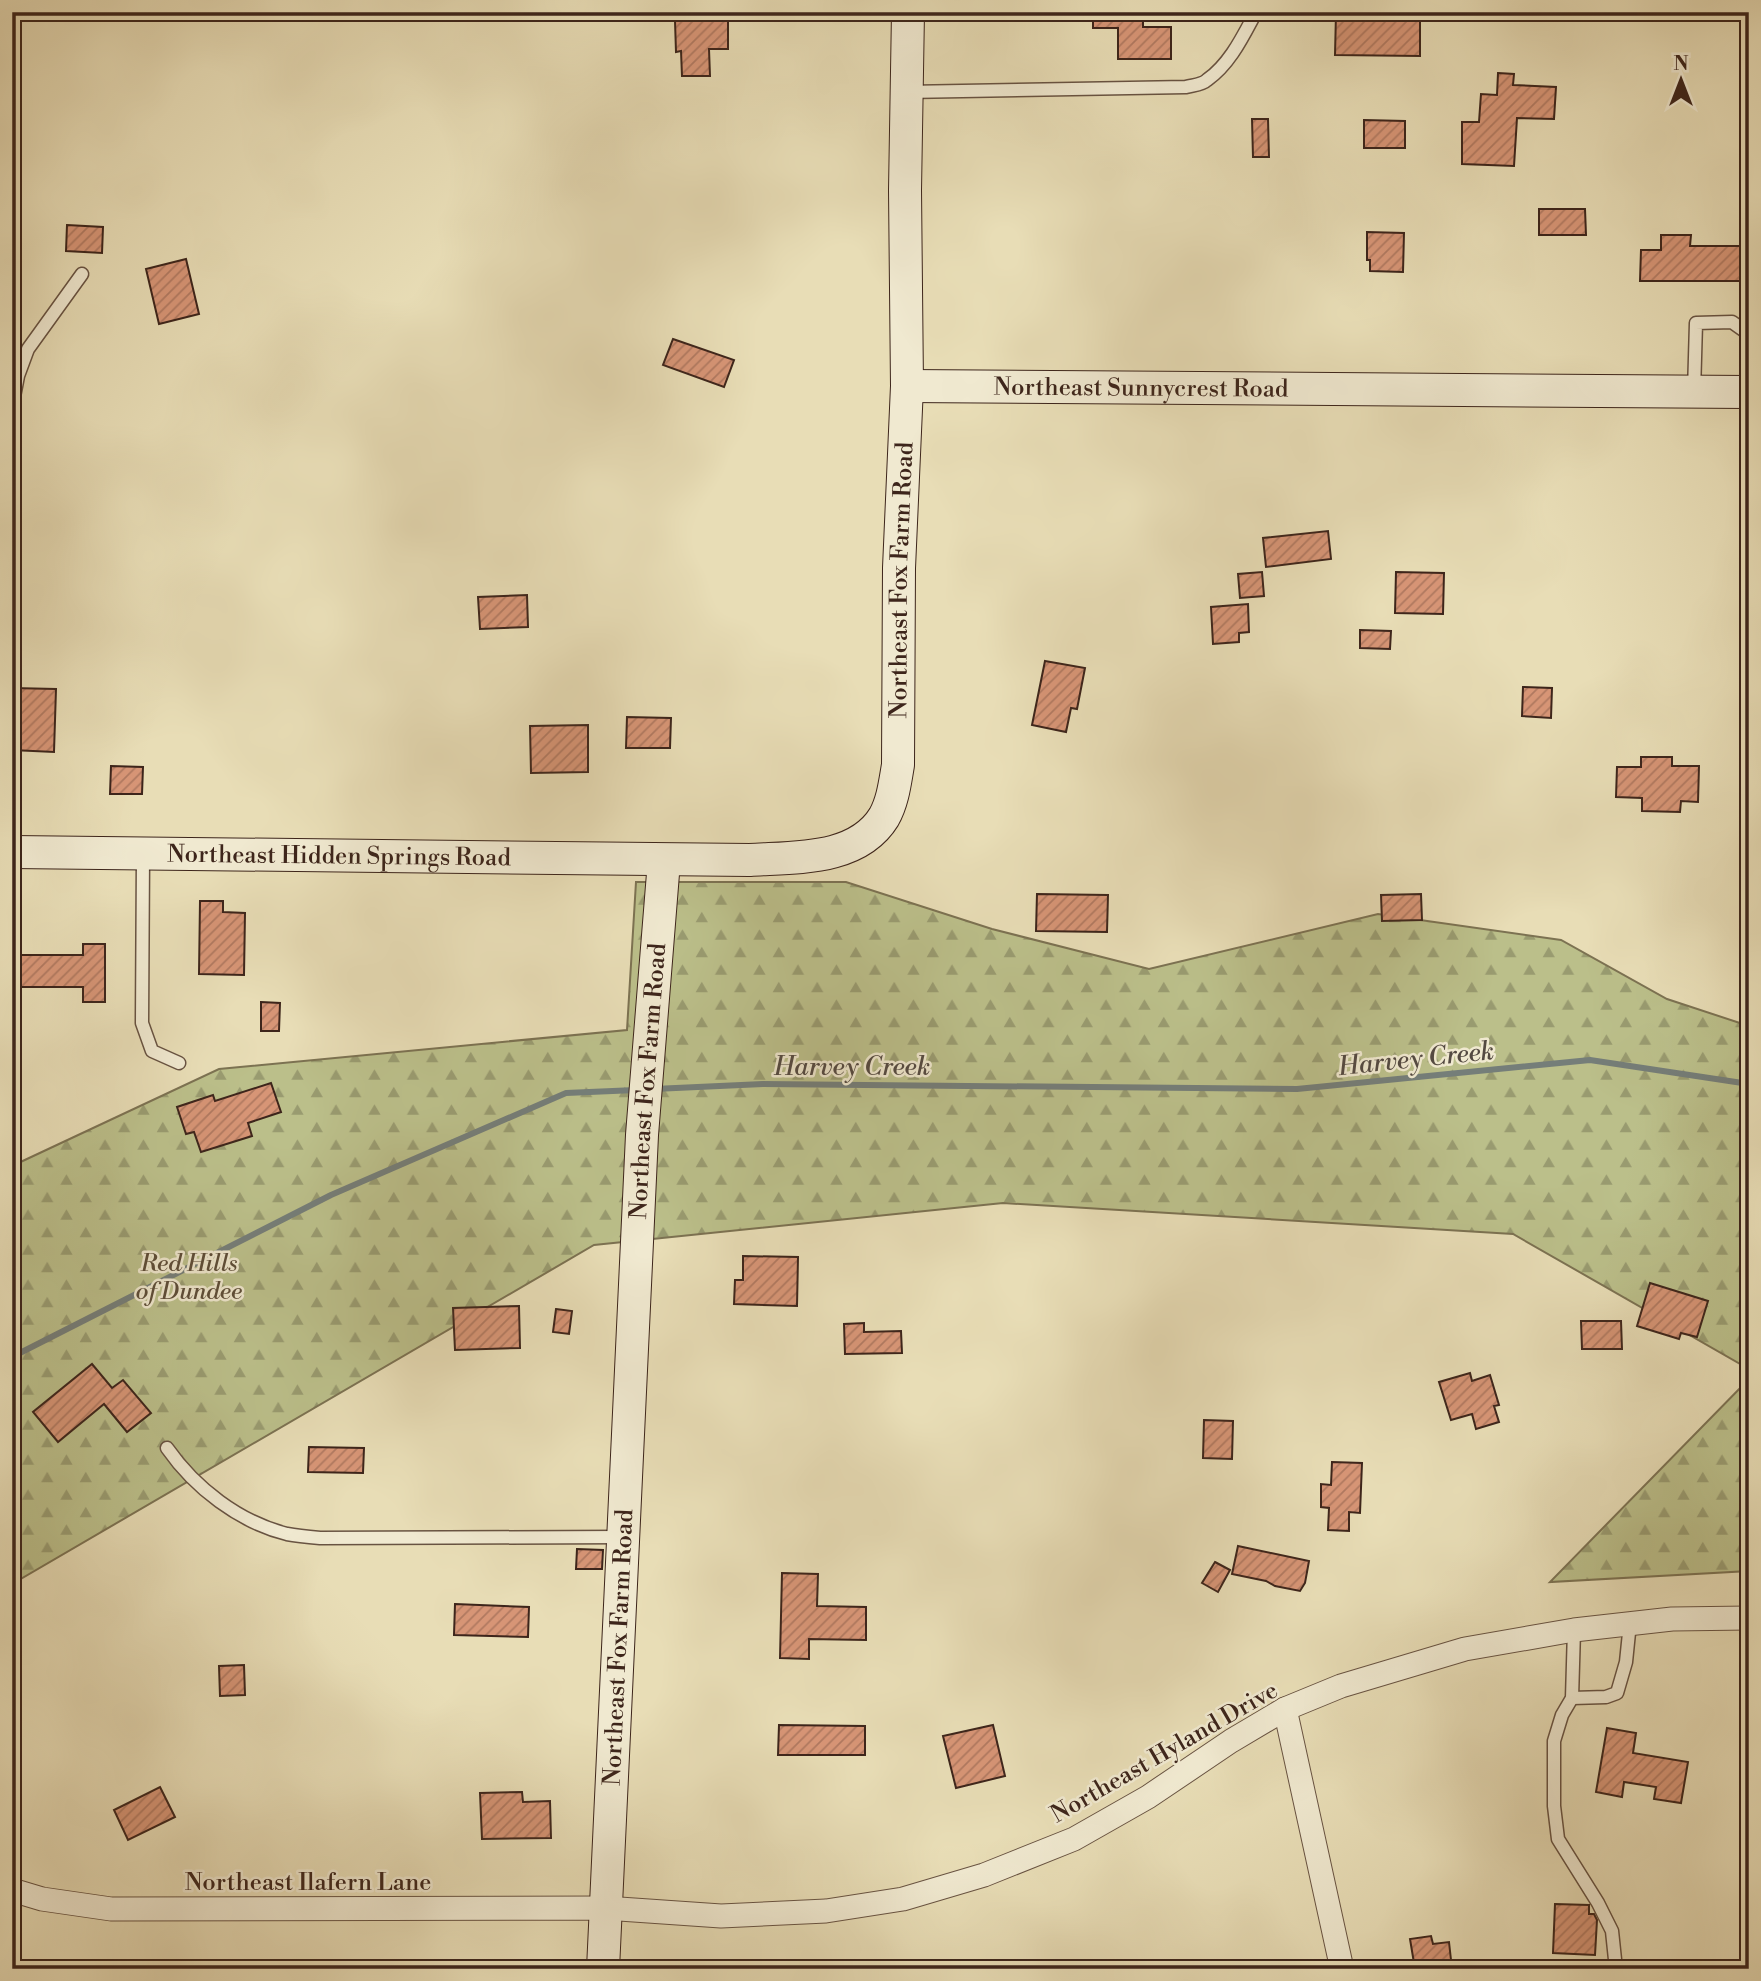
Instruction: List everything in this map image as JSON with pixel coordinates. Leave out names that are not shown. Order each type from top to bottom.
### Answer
[{"type":"street","points":[[907,386],[908,12]]},
{"type":"street","name":"Northeast Sunnycrest Road","points":[[907,386],[1749,391]]},
{"type":"street","name":"Northeast Fox Farm Road","points":[[603,1969],[642,1135],[664,861],[812,856],[847,848],[874,831],[885,815],[893,795],[898,765],[900,568],[907,386]]},
{"type":"street","name":"Northeast Hidden Springs Road","points":[[12,852],[664,861]]},
{"type":"street","name":"Northeast Hyland Drive","points":[[606,1908],[722,1916],[770,1915],[826,1911],[903,1899],[984,1875],[1074,1839],[1148,1797],[1231,1741],[1286,1709],[1342,1686],[1465,1649],[1574,1630],[1672,1619],[1749,1618]]},
{"type":"street","points":[[1286,1709],[1342,1969]]},
{"type":"street","name":"Northeast Ilafern Lane","points":[[12,1890],[42,1899],[111,1909],[606,1908]]},
{"type":"lane","points":[[906,92],[1186,87],[1205,82],[1218,70],[1238,46],[1256,12]]},
{"type":"lane","points":[[12,407],[18,376],[28,349],[82,274]]},
{"type":"lane","points":[[1694,391],[1696,323],[1732,322],[1749,334]]},
{"type":"lane","points":[[143,854],[142,1023],[152,1051],[179,1063]]},
{"type":"lane","points":[[167,1448],[183,1470],[205,1491],[234,1510],[286,1534],[320,1538],[623,1537]]},
{"type":"lane","points":[[1572,1698],[1606,1697],[1617,1693],[1626,1662],[1630,1623]]},
{"type":"lane","points":[[1574,1630],[1572,1698],[1562,1716],[1554,1741],[1554,1806],[1558,1839],[1612,1931],[1616,1969]]},
{"type":"green space","name":"Red Hills of Dundee","points":[[636,882],[846,882],[992,929],[1149,969],[1378,914],[1561,940],[1667,999],[1749,1026],[1749,1369],[1513,1234],[1003,1203],[594,1245],[12,1584],[12,1166],[219,1069],[627,1030]]},
{"type":"green space","points":[[1749,1379],[1749,1571],[1550,1582]]},
{"type":"building","points":[[695,12],[728,12],[728,49],[709,49],[710,76],[682,76],[681,51],[676,52],[675,21],[695,21]]},
{"type":"building","points":[[1093,12],[1143,12],[1143,27],[1171,27],[1171,59],[1118,59],[1118,28],[1093,28]]},
{"type":"building","points":[[1336,13],[1420,14],[1420,56],[1335,55]]},
{"type":"building","points":[[1498,73],[1514,74],[1513,85],[1556,87],[1554,119],[1517,118],[1514,166],[1462,164],[1462,122],[1479,122],[1481,94],[1497,95]]},
{"type":"building","points":[[1252,119],[1268,119],[1269,157],[1253,157]]},
{"type":"building","points":[[1364,120],[1405,121],[1405,148],[1364,148]]},
{"type":"building","points":[[1539,209],[1585,209],[1586,235],[1539,235]]},
{"type":"building","points":[[67,225],[103,227],[102,253],[66,251]]},
{"type":"building","points":[[1367,232],[1404,233],[1403,272],[1370,271],[1370,260],[1367,260]]},
{"type":"building","points":[[1661,235],[1691,235],[1690,246],[1749,246],[1749,281],[1640,281],[1641,250],[1661,250]]},
{"type":"building","points":[[186,259],[199,314],[159,324],[146,269]]},
{"type":"building","points":[[673,339],[734,360],[724,387],[663,365]]},
{"type":"building","points":[[1328,531],[1331,559],[1266,567],[1263,538]]},
{"type":"building","points":[[1262,572],[1264,596],[1240,598],[1238,574]]},
{"type":"building","points":[[1396,572],[1444,573],[1443,614],[1395,613]]},
{"type":"building","points":[[527,595],[528,627],[480,629],[478,597]]},
{"type":"building","points":[[1248,604],[1249,632],[1239,633],[1239,642],[1213,644],[1211,607]]},
{"type":"building","points":[[1360,630],[1391,631],[1390,649],[1360,648]]},
{"type":"building","points":[[1045,661],[1085,668],[1077,709],[1071,708],[1066,732],[1032,725]]},
{"type":"building","points":[[1523,687],[1552,688],[1551,718],[1522,716]]},
{"type":"building","points":[[12,688],[56,689],[54,752],[12,750]]},
{"type":"building","points":[[627,717],[671,718],[670,748],[626,748]]},
{"type":"building","points":[[588,725],[588,772],[531,773],[530,726]]},
{"type":"building","points":[[1641,757],[1672,757],[1672,766],[1699,766],[1698,802],[1681,801],[1680,812],[1642,811],[1642,798],[1616,797],[1617,767],[1641,767]]},
{"type":"building","points":[[111,766],[143,767],[142,794],[110,794]]},
{"type":"building","points":[[1037,894],[1108,895],[1107,932],[1036,931]]},
{"type":"building","points":[[1421,894],[1422,920],[1382,921],[1381,895]]},
{"type":"building","points":[[200,901],[223,901],[223,912],[245,913],[244,975],[199,974]]},
{"type":"building","points":[[83,944],[105,944],[105,1002],[83,1002],[83,987],[12,987],[12,955],[83,955]]},
{"type":"building","points":[[261,1002],[280,1003],[279,1031],[261,1031]]},
{"type":"building","points":[[271,1083],[281,1112],[248,1123],[252,1136],[201,1152],[194,1132],[186,1134],[177,1107],[213,1095],[215,1101]]},
{"type":"building","points":[[743,1256],[798,1257],[797,1306],[734,1304],[735,1280],[743,1280]]},
{"type":"building","points":[[1650,1283],[1708,1301],[1697,1337],[1681,1333],[1679,1339],[1637,1326]]},
{"type":"building","points":[[519,1306],[520,1348],[455,1350],[453,1308]]},
{"type":"building","points":[[556,1309],[572,1311],[569,1334],[553,1332]]},
{"type":"building","points":[[1581,1321],[1621,1321],[1622,1349],[1582,1349]]},
{"type":"building","points":[[864,1323],[864,1332],[901,1331],[902,1353],[845,1354],[844,1324]]},
{"type":"building","points":[[92,1364],[112,1388],[123,1380],[151,1413],[127,1432],[104,1404],[58,1442],[33,1412]]},
{"type":"building","points":[[1470,1373],[1472,1381],[1490,1375],[1499,1405],[1494,1406],[1499,1422],[1476,1429],[1472,1414],[1451,1420],[1439,1382]]},
{"type":"building","points":[[1204,1420],[1233,1421],[1232,1459],[1203,1458]]},
{"type":"building","points":[[309,1447],[364,1448],[363,1473],[308,1472]]},
{"type":"building","points":[[1332,1462],[1362,1463],[1360,1513],[1349,1512],[1349,1531],[1328,1530],[1329,1508],[1321,1507],[1321,1484],[1331,1485]]},
{"type":"building","points":[[1238,1546],[1309,1561],[1305,1583],[1300,1591],[1232,1574]]},
{"type":"building","points":[[577,1549],[603,1550],[602,1569],[576,1569]]},
{"type":"building","points":[[1215,1562],[1230,1570],[1218,1592],[1202,1583]]},
{"type":"building","points":[[782,1573],[818,1574],[817,1606],[866,1607],[866,1640],[809,1639],[809,1659],[780,1658]]},
{"type":"building","points":[[455,1604],[529,1607],[528,1637],[454,1635]]},
{"type":"building","points":[[244,1665],[245,1695],[220,1696],[219,1666]]},
{"type":"building","points":[[779,1725],[865,1726],[865,1755],[778,1755]]},
{"type":"building","points":[[993,1725],[1005,1776],[956,1788],[943,1736]]},
{"type":"building","points":[[1607,1728],[1636,1733],[1633,1753],[1688,1762],[1681,1803],[1654,1799],[1656,1787],[1624,1782],[1622,1797],[1596,1792]]},
{"type":"building","points":[[160,1787],[175,1817],[128,1840],[114,1810]]},
{"type":"building","points":[[522,1792],[523,1802],[550,1801],[551,1838],[482,1839],[480,1793]]},
{"type":"building","points":[[1555,1904],[1589,1905],[1589,1914],[1594,1914],[1597,1920],[1595,1955],[1553,1953]]},
{"type":"building","points":[[1431,1936],[1433,1944],[1449,1942],[1452,1969],[1415,1969],[1410,1939]]},
{"type":"waterway","name":"Harvey Creek","points":[[654,1089],[763,1084],[1297,1089],[1590,1060],[1749,1084]]},
{"type":"waterway","name":"Harvey Creek","points":[[12,1357],[331,1195],[566,1093],[636,1090]]}]
